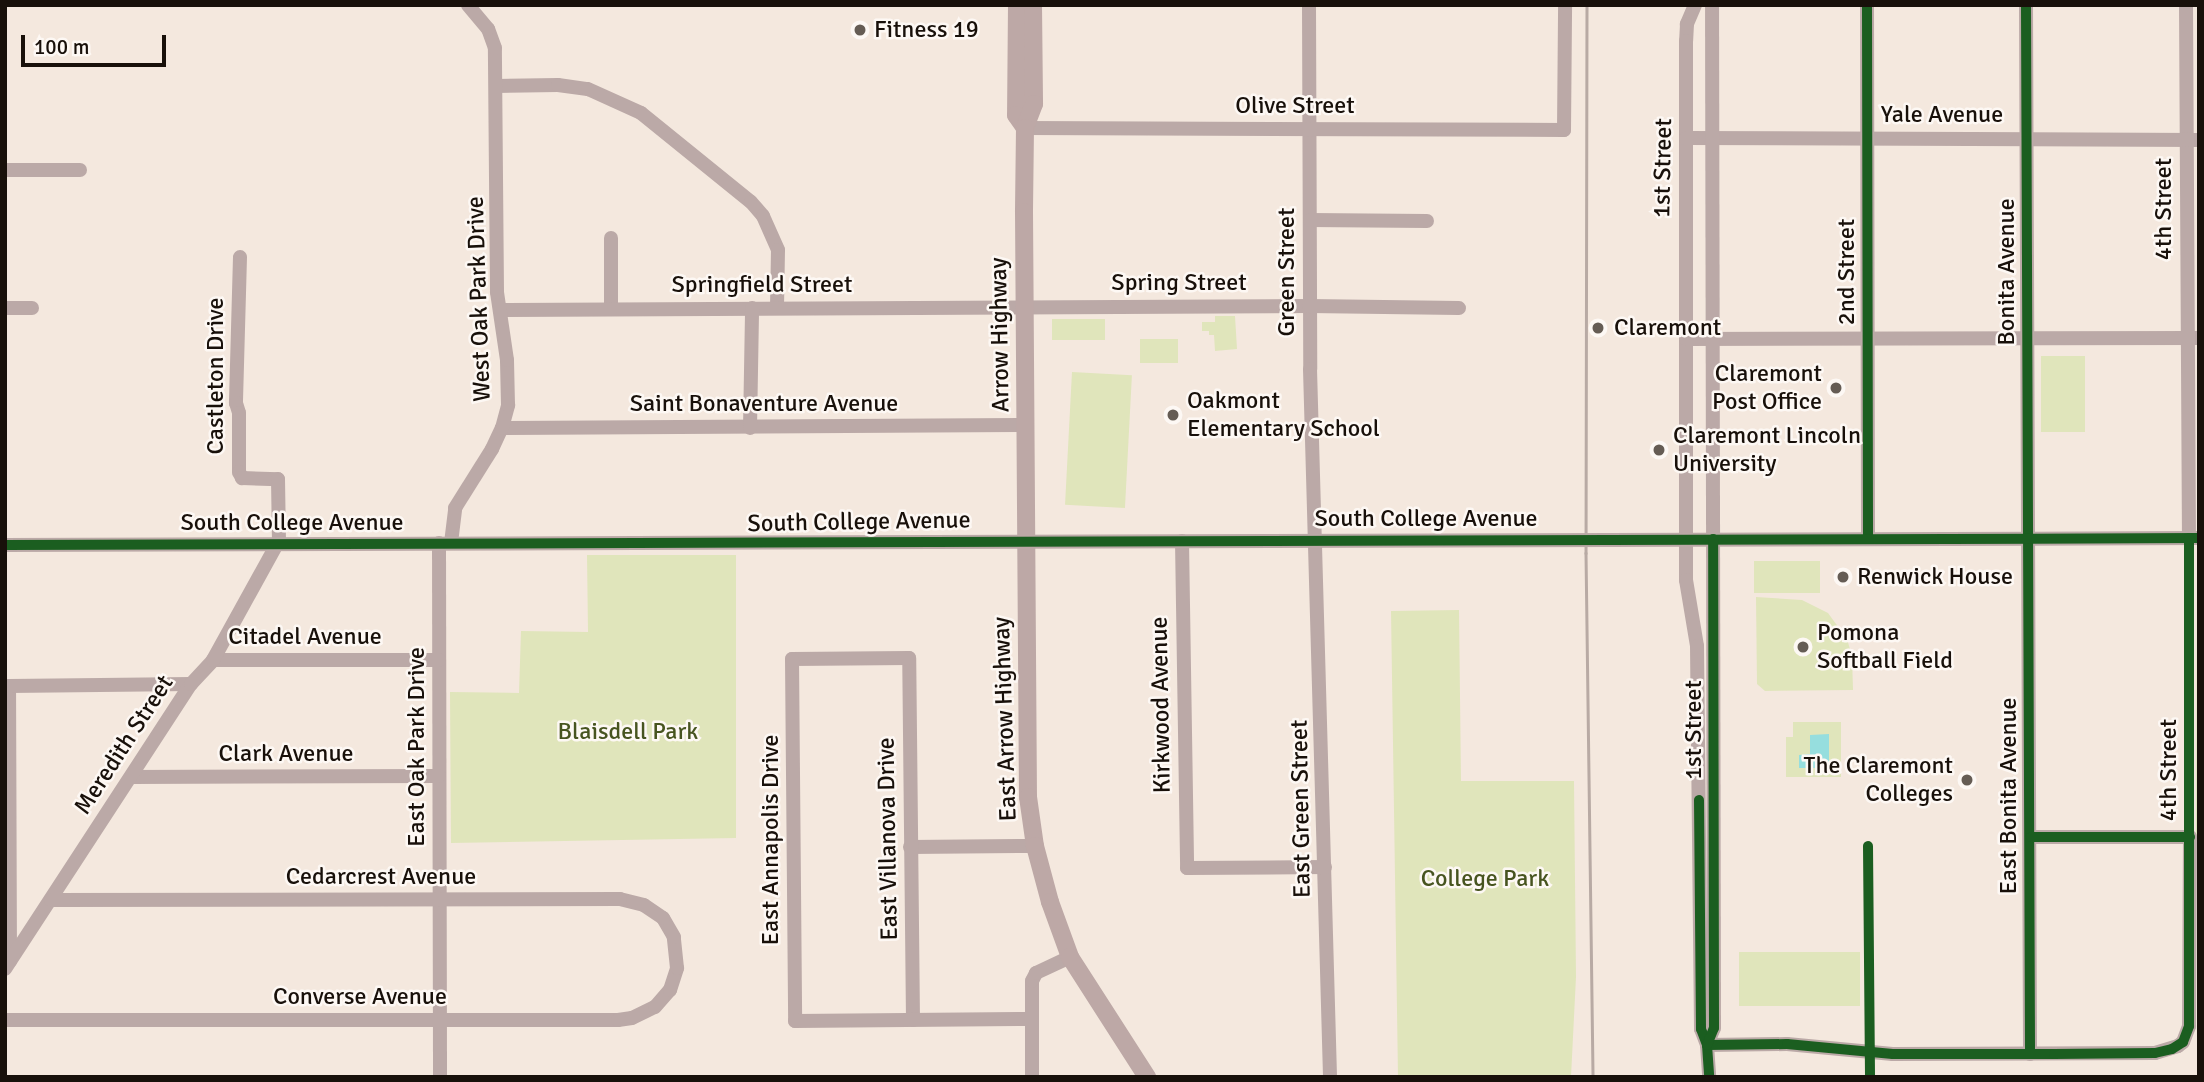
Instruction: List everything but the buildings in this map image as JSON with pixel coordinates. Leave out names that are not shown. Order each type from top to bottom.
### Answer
[{"type":"main road","name":"Arrow Highway","points":[[1017,5],[1016,115],[1025,128]]},
{"type":"main road","name":"Arrow Highway","points":[[1027,542],[1025,128],[1034,104],[1033,5]]},
{"type":"main road","name":"East Arrow Highway","points":[[1027,542],[1027,748],[1035,846],[1050,902],[1070,957],[1147,1077]]},
{"type":"street","name":"West Oak Park Drive","points":[[445,543],[455,508],[502,428],[508,405],[507,360],[497,292],[495,47],[488,29],[468,5]]},
{"type":"street","name":"Green Street","points":[[1309,5],[1309,306],[1316,539]]},
{"type":"street","name":"Olive Street","points":[[1025,128],[1564,130],[1565,5]]},
{"type":"street","name":"1st Street","points":[[1695,5],[1687,24],[1686,40],[1686,580],[1698,646],[1701,1029],[1707,1045],[1709,1077]]},
{"type":"street","name":"1st Street","points":[[1707,1045],[1714,1028],[1712,5]]},
{"type":"street","name":"2nd Street","points":[[1867,5],[1868,538]]},
{"type":"street","name":"Bonita Avenue","points":[[2026,5],[2029,538]]},
{"type":"street","name":"4th Street","points":[[2186,5],[2193,140],[2194,538]]},
{"type":"street","points":[[496,86],[558,85],[588,89],[641,113],[751,202],[763,216],[778,250],[777,308]]},
{"type":"street","name":"Yale Avenue","points":[[1686,138],[2193,140]]},
{"type":"street","points":[[5,170],[80,170]]},
{"type":"street","points":[[1310,220],[1427,221]]},
{"type":"street","points":[[611,238],[611,309]]},
{"type":"street","name":"Castleton Drive","points":[[240,257],[236,403],[239,472],[242,478],[278,479],[278,544]]},
{"type":"street","name":"Springfield Street","points":[[500,310],[1025,306]]},
{"type":"street","name":"Spring Street","points":[[1025,306],[1459,308]]},
{"type":"street","points":[[5,308],[33,308]]},
{"type":"street","points":[[750,428],[752,308]]},
{"type":"street","points":[[1686,339],[2193,338]]},
{"type":"street","name":"Saint Bonaventure Avenue","points":[[502,428],[1026,425]]},
{"type":"street","name":"East Bonita Avenue","points":[[2029,538],[2030,1054]]},
{"type":"street","name":"South College Avenue","points":[[5,545],[2194,538]]},
{"type":"street","name":"East Green Street","points":[[1316,539],[1330,1077]]},
{"type":"street","name":"Kirkwood Avenue","points":[[1182,541],[1187,868],[1325,867]]},
{"type":"street","name":"East Oak Park Drive","points":[[440,1077],[439,660],[445,543]]},
{"type":"street","name":"Meredith Street","points":[[7,966],[191,684],[213,660],[278,544]]},
{"type":"street","name":"East Villanova Drive","points":[[792,659],[909,658],[914,1020]]},
{"type":"street","name":"East Annapolis Drive","points":[[792,659],[795,1021],[914,1020]]},
{"type":"street","name":"Citadel Avenue","points":[[213,660],[439,660]]},
{"type":"street","points":[[7,966],[9,686],[191,684]]},
{"type":"street","name":"Clark Avenue","points":[[132,777],[439,776]]},
{"type":"street","name":"4th Street","points":[[2030,1054],[2155,1053],[2172,1049],[2183,1042],[2189,1026],[2190,837],[2031,837]]},
{"type":"street","points":[[910,847],[1035,846]]},
{"type":"street","name":"Cedarcrest Avenue","points":[[51,901],[633,901],[663,918],[674,937],[677,957]]},
{"type":"street","name":"Converse Avenue","points":[[5,1020],[632,1018],[663,1000],[675,980],[677,957]]},
{"type":"street","points":[[1032,1077],[1032,981],[1036,974],[1070,957]]},
{"type":"street","points":[[914,1020],[1031,1019]]},
{"type":"street","points":[[1707,1045],[1787,1044],[1893,1054],[2030,1054]]},
{"type":"green space","points":[[1215,316],[1235,316],[1237,349],[1215,351],[1214,335],[1209,335],[1209,331],[1202,331],[1202,322],[1215,322]]},
{"type":"green space","points":[[1052,319],[1105,319],[1105,340],[1052,340]]},
{"type":"green space","points":[[1140,339],[1178,339],[1178,363],[1140,363]]},
{"type":"green space","points":[[2041,356],[2085,356],[2085,432],[2041,432]]},
{"type":"green space","points":[[1072,372],[1132,375],[1125,508],[1065,505]]},
{"type":"green space","name":"Blaisdell Park","points":[[587,555],[736,555],[736,838],[451,843],[450,692],[519,693],[521,631],[588,632]]},
{"type":"green space","points":[[2199,559],[2199,842],[2196,841]]},
{"type":"green space","points":[[1754,561],[1820,561],[1820,593],[1754,593]]},
{"type":"green space","name":"Pomona Softball Field","points":[[1756,597],[1802,600],[1828,613],[1847,639],[1852,656],[1853,690],[1765,691],[1757,684]]},
{"type":"green space","name":"College Park","points":[[1459,610],[1461,781],[1574,781],[1576,977],[1571,1077],[1398,1077],[1391,611]]},
{"type":"green space","points":[[1793,722],[1841,722],[1841,777],[1786,777],[1786,737],[1793,737]]},
{"type":"green space","points":[[1739,952],[1860,952],[1860,1006],[1739,1006]]},
{"type":"water","points":[[1829,734],[1829,768],[1799,768],[1799,755],[1810,754],[1810,735]]},
{"type":"railway","points":[[1587,5],[1586,553],[1593,1077]]},
{"type":"cycle path","points":[[1867,5],[1868,538]]},
{"type":"cycle path","points":[[2026,5],[2030,1054]]},
{"type":"cycle path","points":[[1707,1045],[1787,1044],[1893,1054],[2054,1054],[2155,1053],[2172,1049],[2183,1042],[2189,1026],[2189,538]]},
{"type":"cycle path","points":[[5,545],[2199,538]]},
{"type":"cycle path","points":[[1707,1045],[1714,1028],[1713,539]]},
{"type":"cycle path","points":[[1699,800],[1701,1029],[1707,1045],[1709,1077]]},
{"type":"cycle path","points":[[2031,837],[2190,837]]},
{"type":"cycle path","points":[[1868,846],[1870,1077]]},
{"type":"place","name":"Fitness 19","points":[[860,30]]},
{"type":"place","name":"Claremont","points":[[1598,328]]},
{"type":"place","name":"Claremont Post Office","points":[[1836,388]]},
{"type":"place","name":"Oakmont Elementary School","points":[[1173,415]]},
{"type":"place","name":"Claremont Lincoln University","points":[[1659,450]]},
{"type":"place","name":"Renwick House","points":[[1843,577]]},
{"type":"place","name":"Pomona Softball Field","points":[[1803,647]]},
{"type":"place","name":"The Claremont Colleges","points":[[1967,780]]}]
